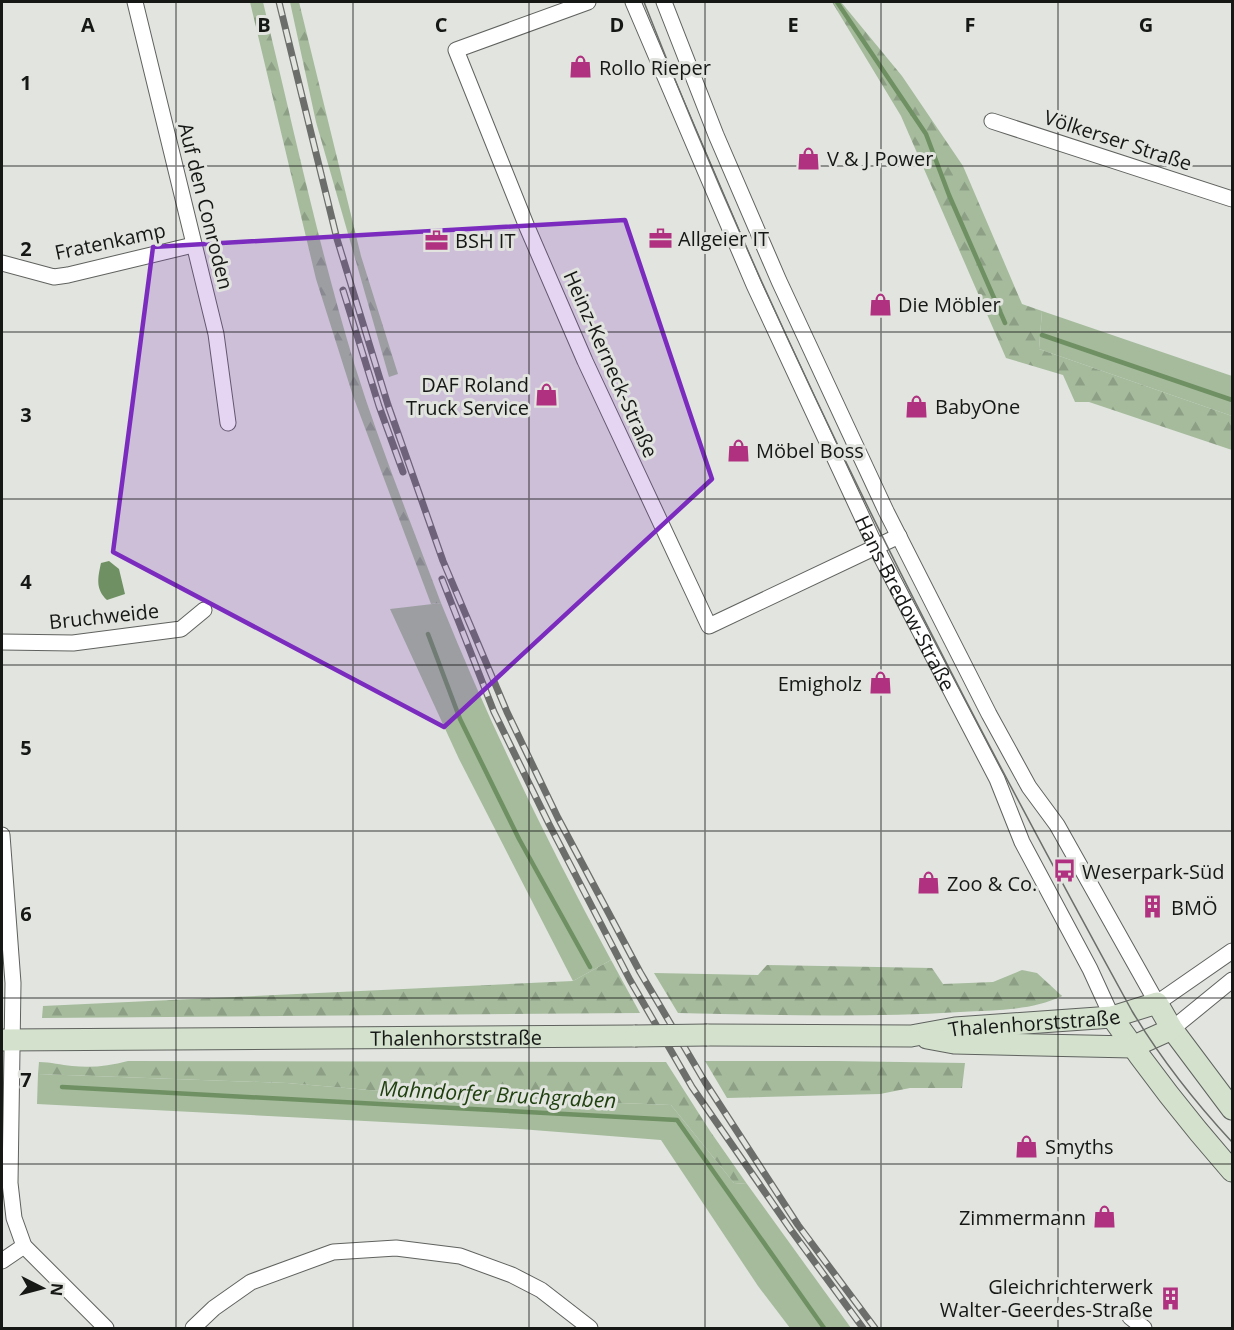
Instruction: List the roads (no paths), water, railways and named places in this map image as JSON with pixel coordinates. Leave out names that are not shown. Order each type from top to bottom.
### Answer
[{"type":"main road","name":"Thalenhorststraße","points":[[911,1036],[955,1028],[1112,1017],[1157,1003]]},
{"type":"main road","name":"Hans-Bredow-Straße","points":[[1157,1003],[1172,1029],[1233,1109]]},
{"type":"main road","name":"Hans-Bredow-Straße","points":[[1112,1017],[1191,1125],[1233,1172]]},
{"type":"main road","points":[[1132,1047],[1172,1029]]},
{"type":"main road","name":"Thalenhorststraße","points":[[8,1040],[635,1035],[911,1036],[954,1043],[1132,1047]]},
{"type":"street","name":"Auf den Conroden","points":[[135,2],[216,334],[228,423]]},
{"type":"street","name":"Heinz-Kerneck-Straße","points":[[588,2],[456,50],[526,226],[585,361],[709,626],[899,536]]},
{"type":"street","name":"Hans-Bredow-Straße","points":[[633,2],[754,285],[876,547],[997,779],[1022,842],[1090,969],[1112,1017]]},
{"type":"street","name":"Hans-Bredow-Straße","points":[[664,2],[716,135],[779,280],[831,396],[899,536],[989,714],[1029,787],[1057,825],[1157,1003]]},
{"type":"street","name":"Völkerser Straße","points":[[992,121],[1233,199]]},
{"type":"street","name":"Fratenkamp","points":[[2,263],[54,277],[193,245]]},
{"type":"street","name":"Bruchweide","points":[[2,642],[73,643],[181,629],[204,610]]},
{"type":"street","points":[[2,835],[14,983],[8,1040],[10,1183],[15,1218],[24,1246],[106,1329]]},
{"type":"street","points":[[1157,1003],[1233,951]]},
{"type":"street","points":[[1172,1029],[1233,980]]},
{"type":"street","points":[[2,1261],[24,1246]]},
{"type":"street","points":[[193,1329],[214,1308],[251,1282],[333,1252],[396,1248],[460,1256],[512,1275],[541,1290],[591,1329]]},
{"type":"street","points":[[1130,1317],[1144,1329]]},
{"type":"waterway","points":[[837,2],[926,134],[949,195],[1005,323]]},
{"type":"waterway","points":[[1042,335],[1232,400]]},
{"type":"waterway","points":[[428,634],[460,719],[519,839],[590,967]]},
{"type":"waterway","name":"Mahndorfer Bruchgraben","points":[[62,1087],[677,1120],[824,1328]]},
{"type":"tram line","points":[[644,2],[752,261],[934,640],[1132,1011],[1179,1079],[1232,1142]]},
{"type":"railway","points":[[279,2],[337,239],[388,405],[443,561],[507,712],[558,818],[640,972],[705,1082],[798,1225],[875,1328]]},
{"type":"railway","points":[[343,290],[379,406],[403,472]]},
{"type":"railway","points":[[442,579],[494,712],[630,980],[692,1087],[791,1230],[863,1328]]},
{"type":"place","name":"Rollo Rieper","points":[[581,67]]},
{"type":"place","name":"V & J Power","points":[[809,158]]},
{"type":"place","name":"Allgeier IT","points":[[660,238]]},
{"type":"place","name":"BSH IT","points":[[437,240]]},
{"type":"place","name":"Die Möbler","points":[[880,304]]},
{"type":"place","name":"DAF Roland Truck Service","points":[[547,395]]},
{"type":"place","name":"BabyOne","points":[[917,406]]},
{"type":"place","name":"Möbel Boss","points":[[738,450]]},
{"type":"place","name":"Emigholz","points":[[880,683]]},
{"type":"place","name":"Weserpark-Süd","points":[[1064,871]]},
{"type":"place","name":"Zoo & Co.","points":[[929,883]]},
{"type":"place","name":"BMÖ","points":[[1153,907]]},
{"type":"place","name":"Smyths","points":[[1027,1146]]},
{"type":"place","name":"Zimmermann","points":[[1104,1217]]},
{"type":"place","name":"Gleichrichterwerk Walter-Geerdes-Straße","points":[[1171,1298]]}]
